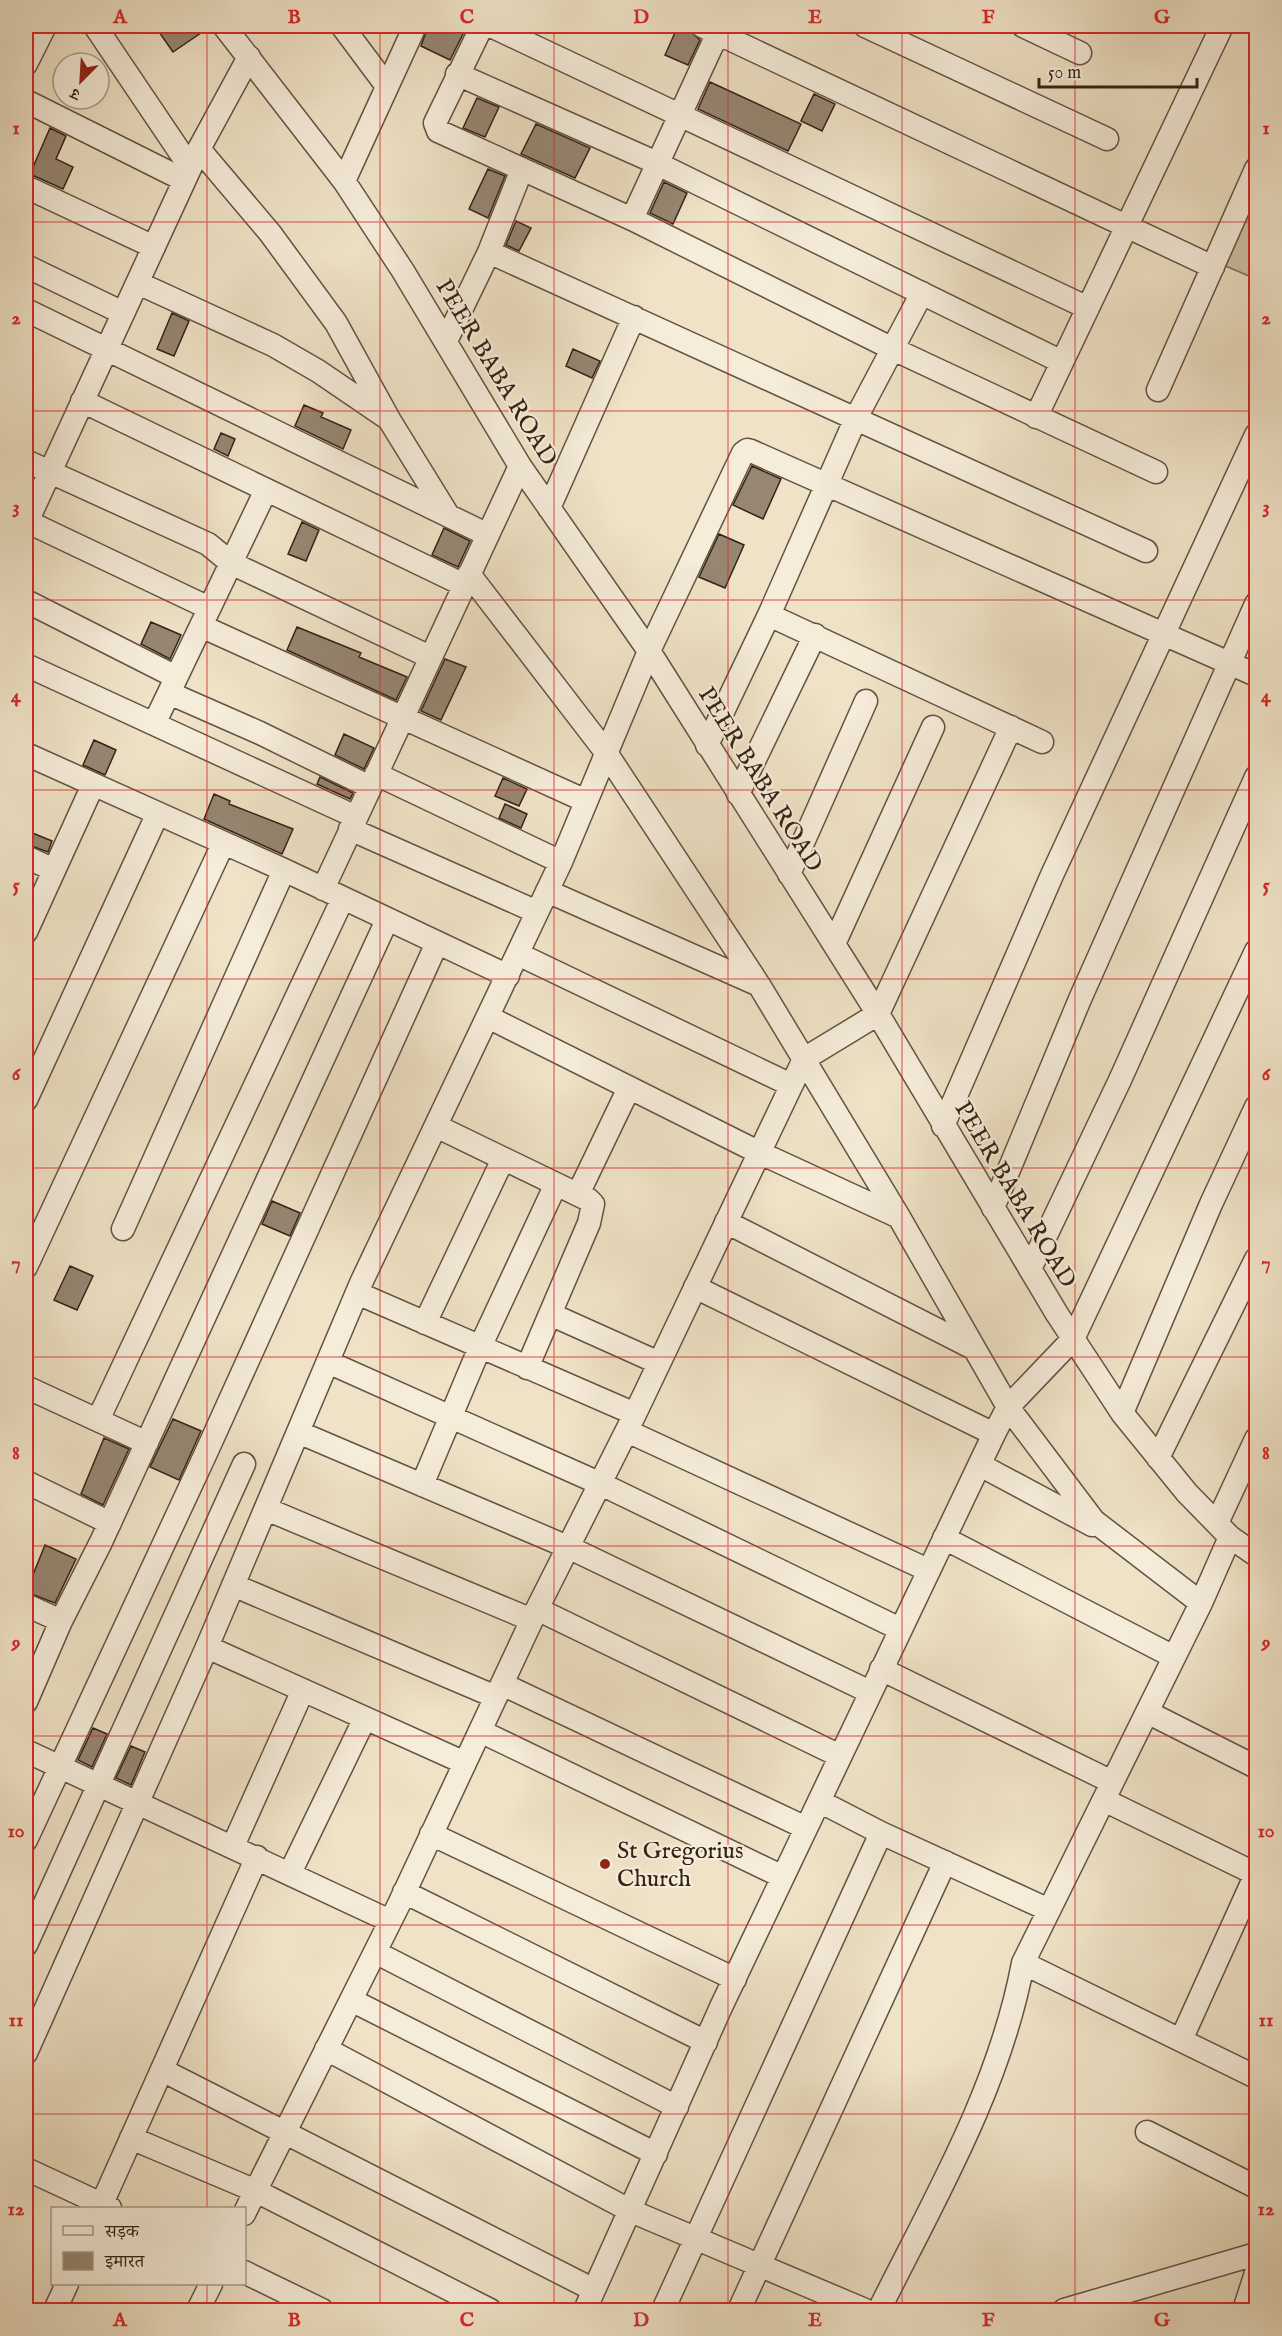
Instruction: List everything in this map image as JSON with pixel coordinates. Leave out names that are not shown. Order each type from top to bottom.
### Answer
[{"type":"street","points":[[26,64],[45,26]]},
{"type":"street","points":[[95,26],[191,166],[270,233],[336,323],[390,421],[448,515]]},
{"type":"street","name":"PEER BABA ROAD","points":[[225,26],[344,181],[446,341],[520,466],[649,651],[878,1014],[1030,1269],[1122,1413],[1158,1458],[1223,1530],[1257,1555]]},
{"type":"street","points":[[342,26],[386,85]]},
{"type":"street","points":[[344,181],[415,26]]},
{"type":"street","points":[[482,26],[457,74],[435,127],[632,219],[893,350],[1156,472]]},
{"type":"street","points":[[491,26],[1088,308]]},
{"type":"street","points":[[865,26],[1107,139]]},
{"type":"street","points":[[1023,26],[1080,53]]},
{"type":"street","points":[[1036,417],[1222,26]]},
{"type":"street","points":[[632,219],[679,116],[714,28],[1126,228],[1213,267]]},
{"type":"street","points":[[249,57],[191,166],[26,522],[205,617],[402,715],[586,801]]},
{"type":"street","points":[[457,74],[656,164],[1062,362]]},
{"type":"street","points":[[26,101],[191,166]]},
{"type":"street","points":[[446,341],[489,252],[522,169]]},
{"type":"street","points":[[1158,390],[1257,170]]},
{"type":"street","points":[[26,187],[154,248]]},
{"type":"street","points":[[489,252],[1146,550]]},
{"type":"street","points":[[26,266],[123,313]]},
{"type":"street","points":[[138,283],[273,345],[318,371],[390,421]]},
{"type":"street","points":[[707,745],[769,615],[856,418],[922,293]]},
{"type":"street","points":[[26,310],[488,535]]},
{"type":"street","points":[[549,508],[634,317]]},
{"type":"street","points":[[82,401],[266,490],[466,579],[606,751],[759,985],[899,1217],[1008,1407],[1094,1521],[1201,1603]]},
{"type":"street","points":[[944,1126],[1057,865],[1257,435]]},
{"type":"street","points":[[26,2054],[207,1647],[357,1293],[561,862],[649,651],[747,450],[827,483],[1257,675]]},
{"type":"street","points":[[26,461],[208,544],[231,563],[430,657]]},
{"type":"street","points":[[98,1420],[333,893],[353,823],[520,466]]},
{"type":"street","points":[[153,724],[266,490]]},
{"type":"street","points":[[26,601],[260,733],[561,862]]},
{"type":"street","points":[[993,1208],[1080,999],[1257,604]]},
{"type":"street","points":[[769,615],[1042,742]]},
{"type":"street","points":[[738,794],[815,635]]},
{"type":"street","points":[[26,665],[153,724],[537,912]]},
{"type":"street","points":[[789,874],[866,701]]},
{"type":"street","points":[[246,2210],[375,1952],[535,1614],[570,1548],[804,1059],[878,1014],[1011,726]]},
{"type":"street","points":[[834,944],[933,727]]},
{"type":"street","points":[[26,754],[157,815],[284,870],[507,976]]},
{"type":"street","points":[[1030,1269],[1120,1080],[1257,777]]},
{"type":"street","points":[[26,932],[93,785]]},
{"type":"street","points":[[26,1100],[157,815]]},
{"type":"street","points":[[26,1267],[223,844]]},
{"type":"street","points":[[26,857],[54,870]]},
{"type":"street","points":[[123,1229],[284,870]]},
{"type":"street","points":[[547,891],[759,985]]},
{"type":"street","points":[[26,1702],[61,1621],[147,1443],[387,920]]},
{"type":"street","points":[[26,1840],[206,1453],[437,943]]},
{"type":"street","points":[[162,2070],[285,2132],[590,2300],[735,1979],[994,1434],[1008,1407],[1073,1339],[1257,951]]},
{"type":"street","points":[[518,954],[791,1086]]},
{"type":"street","points":[[488,1017],[758,1152],[899,1217]]},
{"type":"street","points":[[578,1194],[629,1088]]},
{"type":"street","points":[[1122,1413],[1211,1204],[1257,1107]]},
{"type":"street","points":[[436,1126],[578,1194],[589,1200],[593,1210],[527,1368]]},
{"type":"street","points":[[425,1323],[503,1159]]},
{"type":"street","points":[[422,1485],[480,1347],[556,1184]]},
{"type":"street","points":[[726,1222],[973,1348]]},
{"type":"street","points":[[1158,1458],[1257,1259]]},
{"type":"street","points":[[695,1287],[994,1434]]},
{"type":"street","points":[[357,1293],[527,1368],[928,1570]]},
{"type":"street","points":[[550,1314],[659,1363]]},
{"type":"street","points":[[328,1362],[601,1484],[900,1629]]},
{"type":"street","points":[[26,1387],[147,1443]]},
{"type":"street","points":[[298,1432],[570,1548],[870,1692]]},
{"type":"street","points":[[879,2310],[965,2137],[993,2073],[1016,2003],[1023,1963],[1201,1603],[1223,1530],[1257,1439]]},
{"type":"street","points":[[26,1945],[97,1783],[244,1464]]},
{"type":"street","points":[[980,1465],[1114,1537]]},
{"type":"street","points":[[26,1482],[110,1522]]},
{"type":"street","points":[[266,1509],[535,1614],[840,1756]]},
{"type":"street","points":[[944,1539],[1174,1657]]},
{"type":"street","points":[[233,1585],[499,1690],[806,1828]]},
{"type":"street","points":[[26,1605],[61,1621]]},
{"type":"street","points":[[207,1647],[465,1763]]},
{"type":"street","points":[[881,1669],[1108,1791],[1256,1874],[1181,2040]]},
{"type":"street","points":[[233,1846],[303,1690]]},
{"type":"street","points":[[1147,1712],[1257,1767]]},
{"type":"street","points":[[290,1873],[365,1718]]},
{"type":"street","points":[[480,1731],[783,1877]]},
{"type":"street","points":[[26,1751],[390,1921]]},
{"type":"street","points":[[819,1801],[881,1833],[1049,1910]]},
{"type":"street","points":[[663,2310],[881,1833]]},
{"type":"street","points":[[431,1834],[735,1979]]},
{"type":"street","points":[[26,2169],[104,2207],[131,2138],[257,1857]]},
{"type":"street","points":[[739,2310],[945,1862]]},
{"type":"street","points":[[404,1892],[706,2042]]},
{"type":"street","points":[[375,1952],[677,2107]]},
{"type":"street","points":[[1023,1963],[1257,2077]]},
{"type":"street","points":[[351,2000],[656,2154]]},
{"type":"street","points":[[326,2049],[631,2211],[695,2236],[865,2310]]},
{"type":"street","points":[[1147,2132],[1257,2187]]},
{"type":"street","points":[[131,2138],[256,2191],[490,2310]]},
{"type":"street","points":[[1064,2310],[1257,2253]]},
{"type":"street","points":[[246,2273],[322,2310]]},
{"type":"street","points":[[1244,2310],[1257,2273]]},
{"type":"street","points":[[55,2310],[66,2285]]},
{"type":"street","points":[[198,2310],[210,2285]]},
{"type":"shaded area","points":[[1256,187],[1256,279],[1221,264]]},
{"type":"building","points":[[169,26],[211,26],[173,52],[159,32]]},
{"type":"building","points":[[428,26],[467,26],[450,60],[421,46]]},
{"type":"building","points":[[678,26],[690,31],[700,40],[688,65],[665,55]]},
{"type":"building","points":[[710,82],[801,124],[788,151],[698,109]]},
{"type":"building","points":[[814,94],[835,104],[822,131],[801,121]]},
{"type":"building","points":[[477,98],[499,107],[485,137],[463,128]]},
{"type":"building","points":[[536,124],[590,148],[575,178],[521,154]]},
{"type":"building","points":[[50,128],[66,136],[56,159],[73,167],[63,189],[30,174]]},
{"type":"building","points":[[488,169],[505,176],[488,218],[469,209]]},
{"type":"building","points":[[664,182],[687,193],[673,224],[650,213]]},
{"type":"building","points":[[516,221],[531,228],[519,251],[506,245]]},
{"type":"building","points":[[172,313],[189,321],[174,356],[157,349]]},
{"type":"building","points":[[573,349],[600,361],[592,378],[566,366]]},
{"type":"building","points":[[304,405],[323,413],[321,417],[351,430],[343,449],[295,426]]},
{"type":"building","points":[[221,433],[235,439],[228,456],[214,449]]},
{"type":"building","points":[[752,466],[781,479],[763,519],[733,505]]},
{"type":"building","points":[[302,522],[319,530],[306,561],[288,554]]},
{"type":"building","points":[[444,528],[470,541],[458,567],[432,555]]},
{"type":"building","points":[[719,534],[744,545],[725,588],[699,577]]},
{"type":"building","points":[[151,622],[181,635],[170,659],[141,644]]},
{"type":"building","points":[[297,627],[361,653],[359,657],[407,677],[396,700],[287,650]]},
{"type":"building","points":[[445,659],[466,667],[441,720],[421,711]]},
{"type":"building","points":[[344,734],[374,748],[364,769],[335,755]]},
{"type":"building","points":[[94,740],[116,750],[105,775],[83,765]]},
{"type":"building","points":[[320,777],[353,793],[350,799],[317,784]]},
{"type":"building","points":[[503,778],[527,789],[519,806],[495,796]]},
{"type":"building","points":[[214,794],[230,801],[229,804],[293,829],[282,854],[204,819]]},
{"type":"building","points":[[505,804],[527,814],[521,828],[499,818]]},
{"type":"building","points":[[30,832],[52,841],[48,852],[26,844]]},
{"type":"building","points":[[272,1201],[300,1213],[290,1236],[262,1224]]},
{"type":"building","points":[[70,1266],[93,1276],[77,1310],[54,1300]]},
{"type":"building","points":[[173,1419],[201,1431],[179,1480],[150,1467]]},
{"type":"building","points":[[104,1438],[129,1449],[103,1505],[81,1494]]},
{"type":"building","points":[[45,1545],[76,1559],[55,1603],[26,1592]]},
{"type":"building","points":[[93,1728],[107,1734],[92,1767],[78,1760]]},
{"type":"building","points":[[131,1746],[145,1752],[131,1785],[116,1778]]},
{"type":"place","name":"St Gregorius Church","points":[[605,1864]]}]
